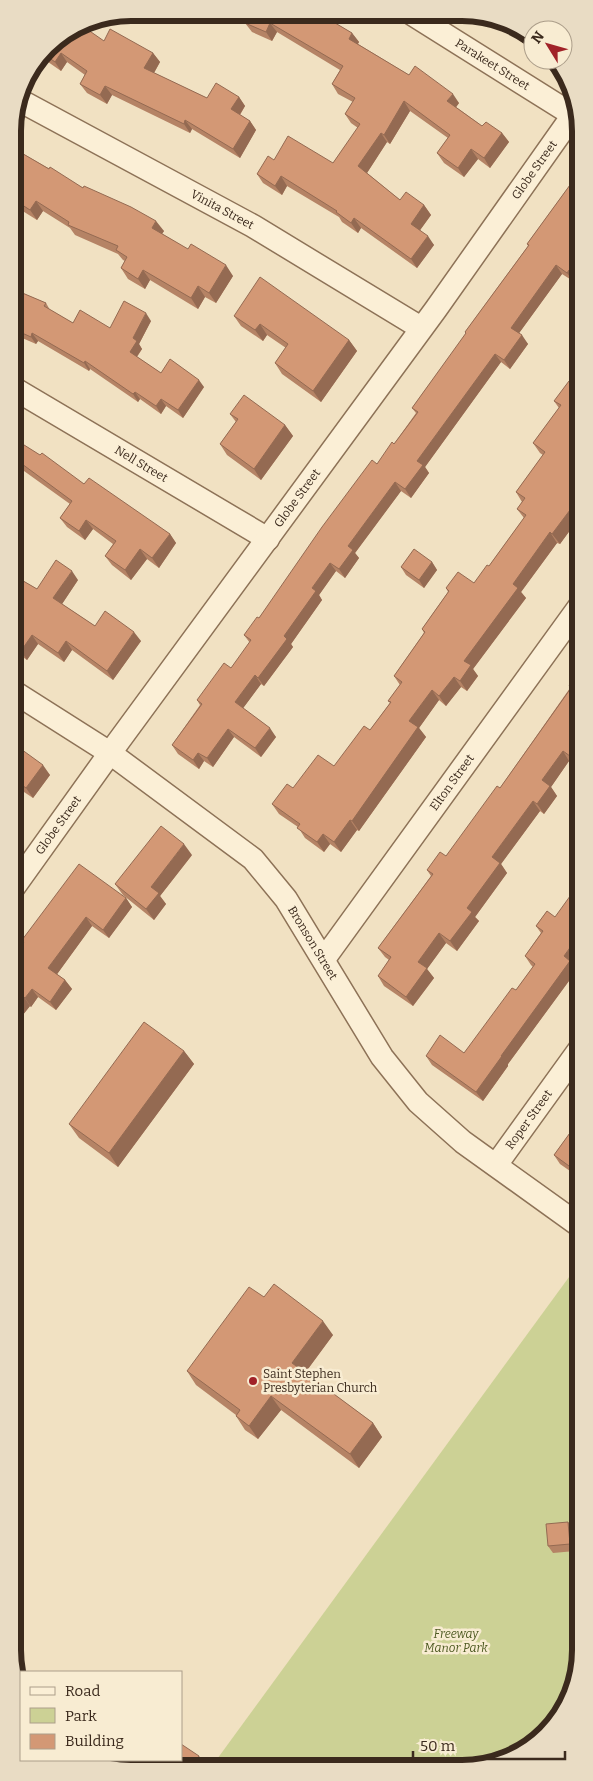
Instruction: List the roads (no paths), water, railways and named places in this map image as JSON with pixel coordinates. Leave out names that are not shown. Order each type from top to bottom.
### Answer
[{"type":"street","name":"Parakeet Street","points":[[424,21],[569,108]]},
{"type":"street","name":"Vinita Street","points":[[25,103],[254,226],[421,328]]},
{"type":"street","name":"Globe Street","points":[[21,877],[571,119]]},
{"type":"street","name":"Nell Street","points":[[21,393],[268,539]]},
{"type":"street","name":"Elton Street","points":[[324,959],[572,617]]},
{"type":"street","name":"Bronson Street","points":[[21,696],[110,753],[253,859],[286,899],[382,1057],[418,1102],[463,1142],[572,1220]]},
{"type":"street","name":"Roper Street","points":[[496,1165],[572,1060]]},
{"type":"place","name":"Saint Stephen Presbyterian Church","points":[[253,1381]]},
{"type":"park label","name":"Freeway Manor Park","points":[[456,1641]]}]
